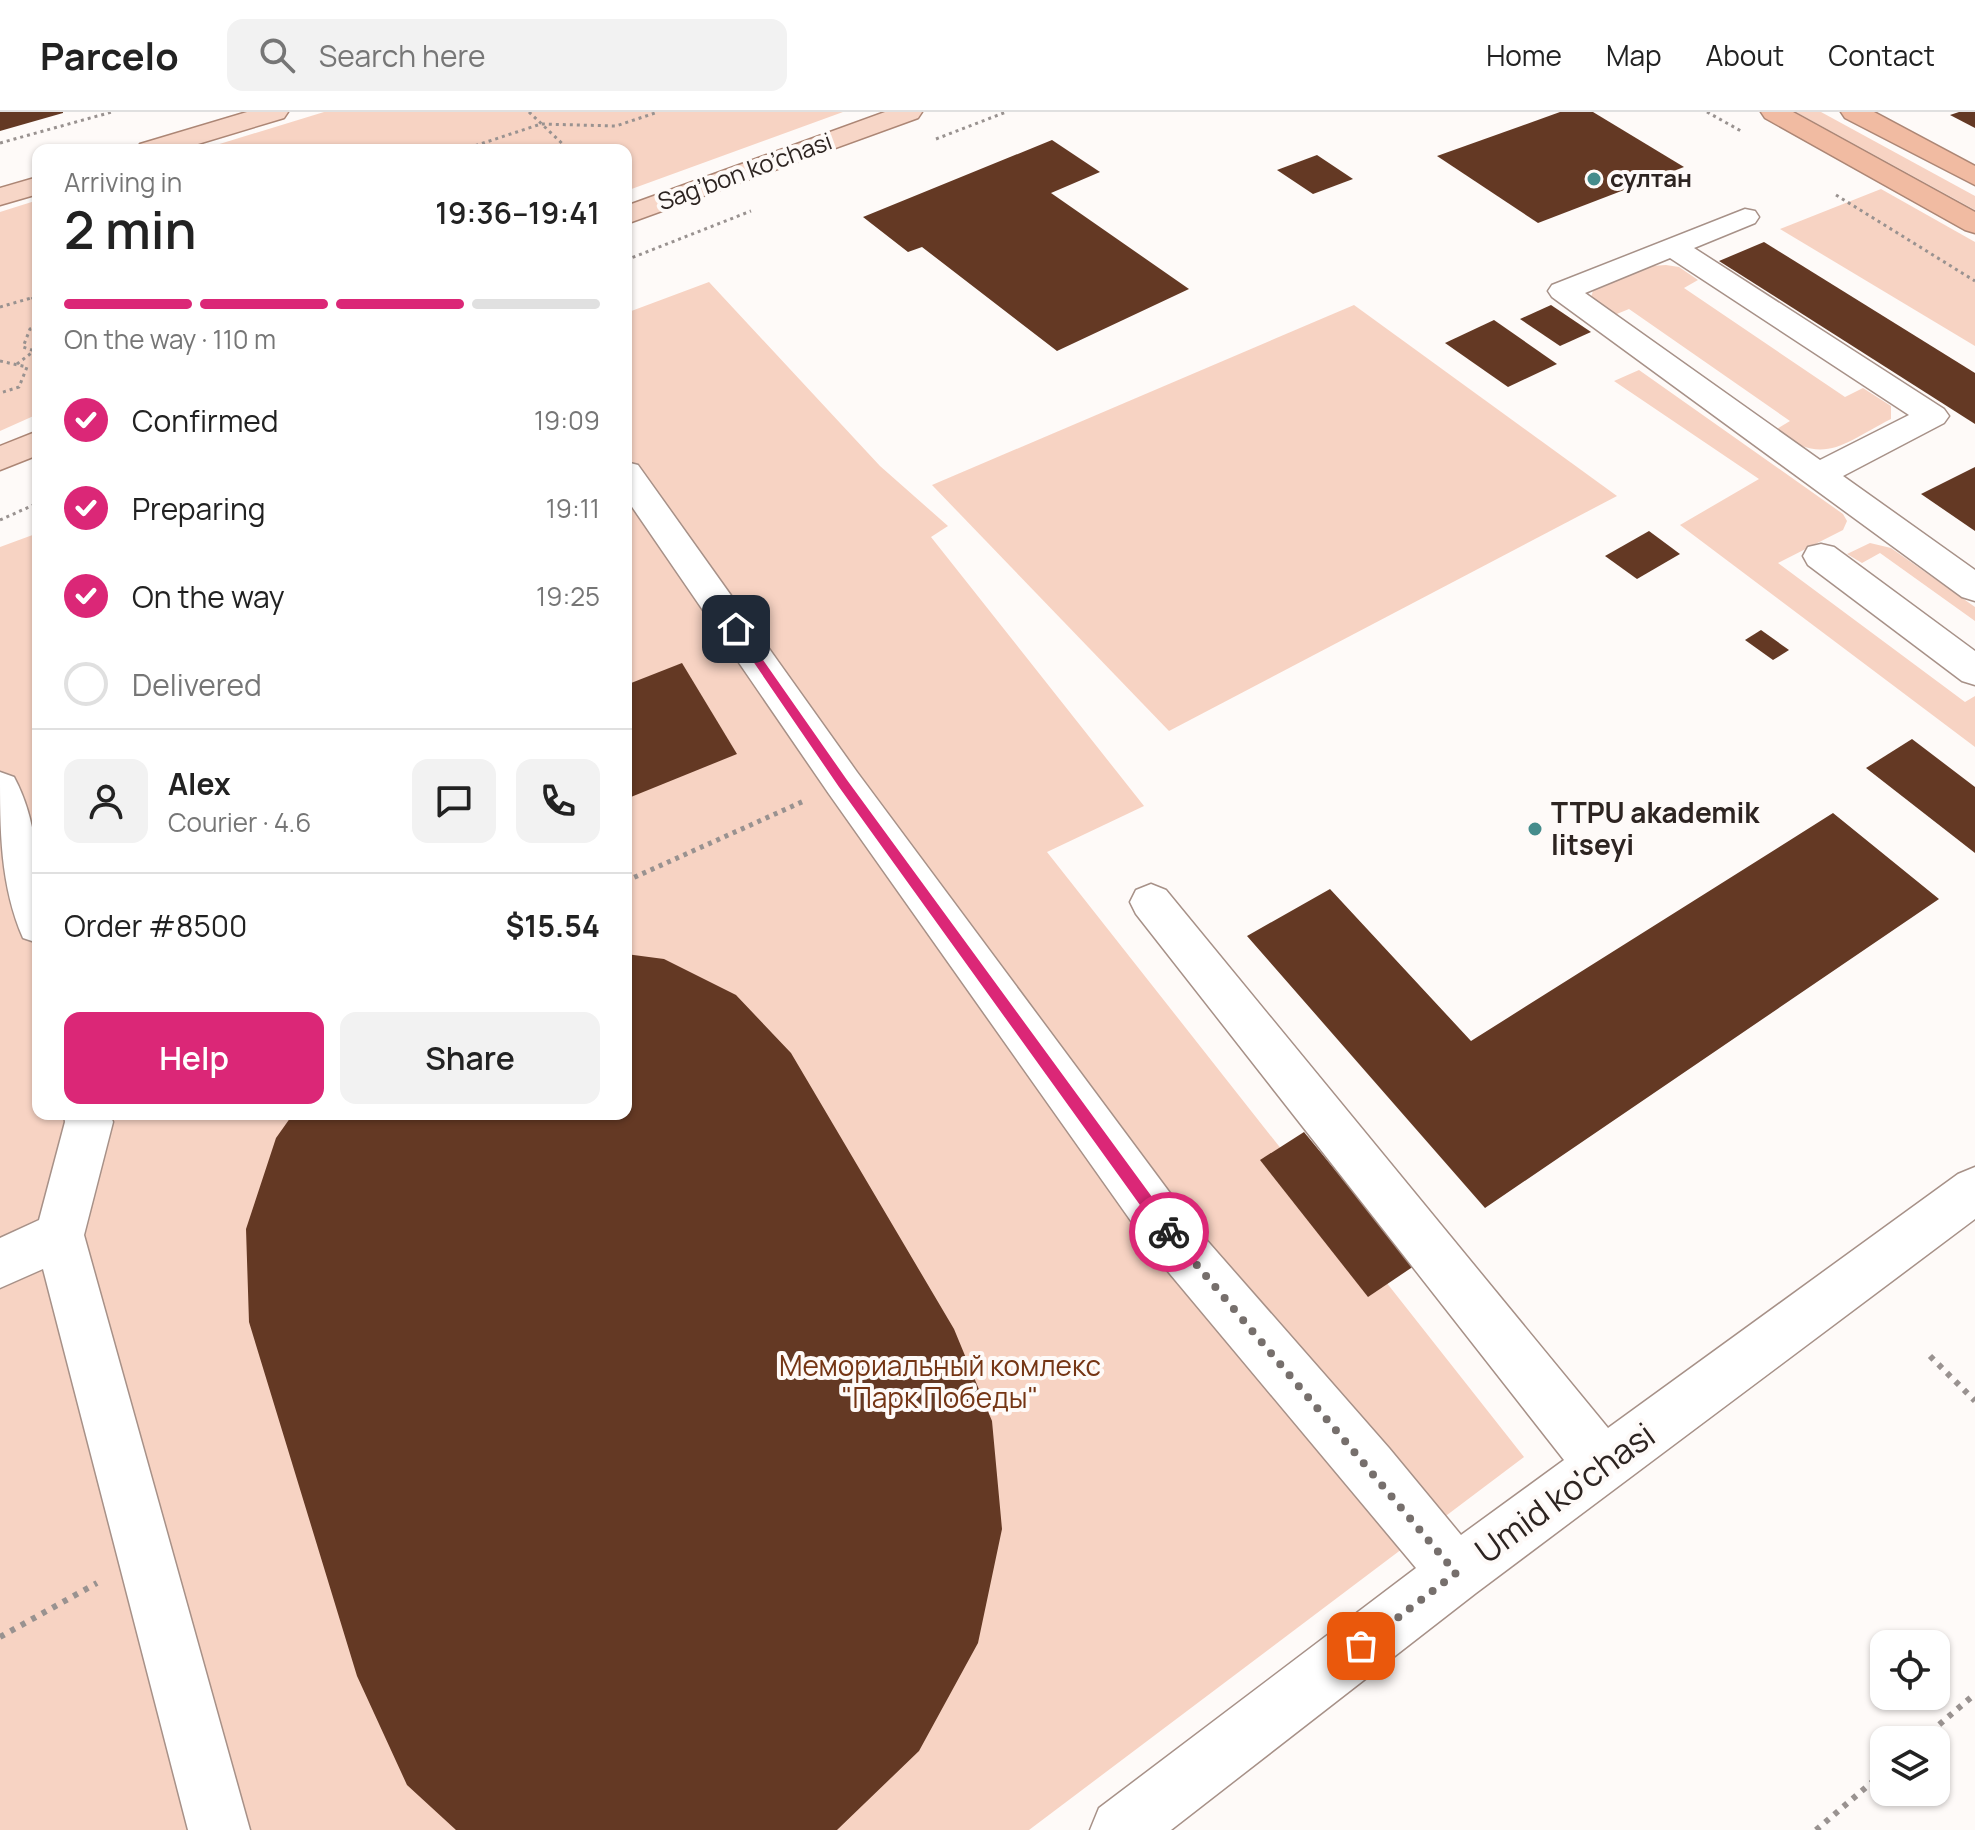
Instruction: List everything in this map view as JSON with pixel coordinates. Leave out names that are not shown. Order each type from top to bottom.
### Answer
[{"type":"highway","points":[[1774,112],[1975,224]]},
{"type":"highway","points":[[1854,112],[1975,177]]},
{"type":"main road","points":[[170,144],[275,112]]},
{"type":"main road","name":"Sag’bon ko’chasi","points":[[632,214],[909,112]]},
{"type":"main road","points":[[0,197],[32,187]]},
{"type":"main road","points":[[0,459],[32,445]]},
{"type":"street","points":[[1745,217],[1563,291],[1975,588]]},
{"type":"street","points":[[1673,247],[1933,416],[1818,475]]},
{"type":"street","points":[[632,482],[843,783],[1178,1245],[1456,1573]]},
{"type":"street","points":[[1821,556],[1975,671]]},
{"type":"street","points":[[0,788],[28,921]]},
{"type":"street","points":[[1151,902],[1603,1465]]},
{"type":"street","points":[[88,1120],[59,1235],[219,1830]]},
{"type":"street","name":"Umid ko'chasi","points":[[1121,1830],[1456,1573],[1975,1190]]},
{"type":"street","points":[[0,1264],[59,1235]]},
{"type":"path","points":[[0,143],[112,112]]},
{"type":"path","points":[[529,112],[563,144]]},
{"type":"path","points":[[480,144],[541,124],[616,126],[658,112]]},
{"type":"path","points":[[1836,195],[1975,281]]},
{"type":"path","points":[[0,307],[32,297]]},
{"type":"path","points":[[32,328],[23,347],[32,350]]},
{"type":"path","points":[[17,364],[32,354]]},
{"type":"path","points":[[0,361],[27,367],[19,387],[0,393]]},
{"type":"path","points":[[0,520],[32,506]]},
{"type":"path","points":[[632,878],[843,783]]},
{"type":"path","points":[[1930,1356],[1975,1401]]},
{"type":"path","points":[[0,1637],[145,1556]]},
{"type":"path","points":[[1937,1726],[1975,1694]]},
{"type":"path","points":[[1816,1830],[1870,1784]]},
{"type":"green space","points":[[324,112],[843,112],[632,189],[632,144],[220,144]]},
{"type":"green space","points":[[1796,112],[1821,112],[1975,196],[1975,210]]},
{"type":"green space","points":[[1881,189],[1975,242],[1975,346],[1780,229]]},
{"type":"green space","points":[[32,202],[32,417],[0,431],[0,212]]},
{"type":"green space","points":[[1651,266],[1679,267],[1698,280],[1684,288],[1845,397],[1863,388],[1891,406],[1891,419],[1833,448],[1807,448],[1775,430],[1790,421],[1629,309],[1612,316],[1591,297],[1593,291]]},
{"type":"green space","name":"Мемориальный комлекс \"Парк Победы\"","points":[[709,282],[880,466],[948,526],[931,537],[1144,806],[1047,852],[1524,1457],[1029,1830],[0,1830],[0,547],[32,535],[32,1120],[632,1120],[632,311]]},
{"type":"green space","points":[[1354,305],[1617,496],[1169,731],[932,485]]},
{"type":"green space","points":[[1639,370],[1843,514],[1847,521],[1843,530],[1778,563],[1965,702],[1975,696],[1975,747],[1680,525],[1759,479],[1614,381]]},
{"type":"green space","points":[[1870,543],[1891,548],[1975,607],[1975,621],[1880,553],[1862,563],[1847,554]]},
{"type":"building","points":[[0,112],[63,112],[63,113],[0,131]]},
{"type":"building","points":[[1560,112],[1593,112],[1684,167],[1538,223],[1437,156]]},
{"type":"building","points":[[1975,112],[1975,128],[1950,115]]},
{"type":"building","points":[[1052,140],[1100,172],[1051,193],[1189,289],[1057,351],[922,247],[908,252],[863,217]]},
{"type":"building","points":[[1317,155],[1353,179],[1313,194],[1277,170]]},
{"type":"building","points":[[1764,242],[1975,373],[1975,424],[1719,261]]},
{"type":"building","points":[[1551,305],[1591,332],[1560,346],[1520,319]]},
{"type":"building","points":[[1494,320],[1557,364],[1508,387],[1445,343]]},
{"type":"building","points":[[1975,467],[1975,531],[1921,494]]},
{"type":"building","points":[[1649,531],[1680,554],[1637,579],[1605,556]]},
{"type":"building","points":[[1761,630],[1789,650],[1773,660],[1745,640]]},
{"type":"building","points":[[682,663],[737,754],[632,797],[632,683]]},
{"type":"building","points":[[1912,739],[1975,787],[1975,853],[1866,768]]},
{"type":"building","points":[[1833,813],[1939,899],[1485,1208],[1247,936],[1330,889],[1471,1041]]},
{"type":"building","points":[[632,955],[664,959],[736,995],[791,1053],[954,1329],[992,1421],[1002,1529],[978,1643],[919,1751],[837,1830],[456,1830],[407,1785],[357,1676],[249,1322],[246,1229],[276,1138],[289,1120],[632,1120]]},
{"type":"building","points":[[1304,1132],[1414,1266],[1368,1297],[1260,1160]]},
{"type":"way so far","points":[[1169,1232],[1370,1467],[1456,1573],[1361,1646]]},
{"type":"place","name":"султан","points":[[1594,179]]},
{"type":"place","name":"TTPU akademik litseyi","points":[[1535,829]]},
{"type":"route","points":[[736,629],[843,783],[1169,1232]]}]
